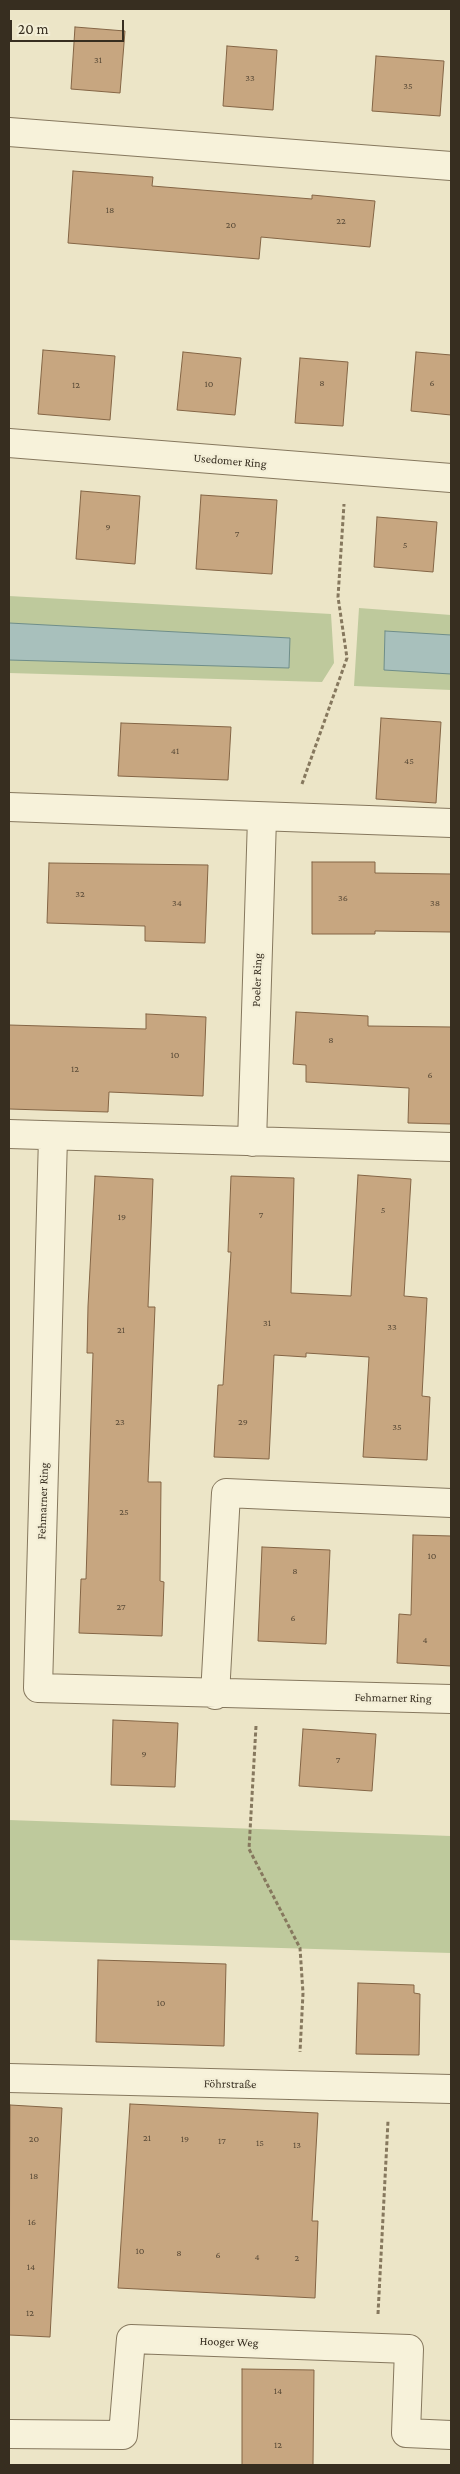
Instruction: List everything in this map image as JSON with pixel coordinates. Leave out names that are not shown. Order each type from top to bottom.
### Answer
[{"type":"street","points":[[9,132],[451,166]]},
{"type":"street","name":"Usedomer Ring","points":[[9,443],[451,478]]},
{"type":"street","points":[[9,807],[262,818],[451,822]]},
{"type":"street","name":"Poeler Ring","points":[[252,1142],[262,818]]},
{"type":"street","points":[[9,1134],[451,1147]]},
{"type":"street","name":"Fehmarner Ring","points":[[53,1136],[38,1688],[258,1696],[451,1699]]},
{"type":"street","points":[[215,1694],[226,1493],[451,1503]]},
{"type":"street","name":"Föhrstraße","points":[[9,2078],[451,2089]]},
{"type":"street","name":"Hooger Weg","points":[[9,2434],[123,2435],[131,2339],[409,2349],[406,2433],[451,2436]]},
{"type":"path","points":[[290,818],[346,658],[338,598],[346,470]]},
{"type":"path","points":[[258,1696],[249,1849],[300,1948],[303,1993],[298,2085]]},
{"type":"path","points":[[376,2348],[390,2088]]},
{"type":"green space","points":[[9,596],[331,614],[334,663],[322,682],[9,673]]},
{"type":"green space","points":[[359,608],[451,615],[451,690],[354,686]]},
{"type":"green space","points":[[9,1820],[451,1836],[451,1953],[9,1940]]},
{"type":"water","points":[[9,623],[290,638],[289,668],[9,660]]},
{"type":"water","points":[[385,631],[451,635],[451,674],[384,670]]},
{"type":"building","points":[[75,27],[125,31],[120,93],[71,89]]},
{"type":"building","points":[[227,46],[277,50],[273,110],[223,106]]},
{"type":"building","points":[[376,56],[444,61],[440,116],[372,111]]},
{"type":"building","points":[[73,171],[153,177],[152,186],[312,199],[312,195],[375,201],[370,247],[261,237],[259,259],[68,243]]},
{"type":"building","points":[[43,350],[115,356],[110,420],[38,414]]},
{"type":"building","points":[[183,352],[241,358],[235,415],[177,410]]},
{"type":"building","points":[[416,352],[451,355],[451,415],[411,411]]},
{"type":"building","points":[[300,358],[348,362],[343,426],[295,423]]},
{"type":"building","points":[[81,491],[140,496],[135,564],[76,559]]},
{"type":"building","points":[[201,495],[277,500],[272,574],[196,569]]},
{"type":"building","points":[[377,517],[437,522],[433,572],[374,567]]},
{"type":"building","points":[[381,718],[441,722],[436,803],[376,799]]},
{"type":"building","points":[[121,723],[231,727],[228,780],[118,776]]},
{"type":"building","points":[[312,862],[375,862],[375,873],[451,874],[451,932],[375,931],[375,934],[312,934]]},
{"type":"building","points":[[49,863],[208,865],[205,943],[145,941],[145,926],[47,923]]},
{"type":"building","points":[[296,1012],[368,1016],[368,1026],[451,1027],[451,1124],[408,1123],[409,1088],[306,1082],[306,1065],[293,1064]]},
{"type":"building","points":[[146,1014],[206,1017],[203,1096],[109,1092],[108,1112],[9,1109],[9,1025],[146,1029]]},
{"type":"building","points":[[358,1175],[411,1179],[404,1296],[427,1298],[422,1396],[430,1397],[427,1460],[363,1457],[369,1357],[306,1353],[306,1357],[274,1355],[269,1459],[214,1457],[218,1385],[223,1385],[231,1252],[228,1252],[231,1176],[294,1178],[291,1293],[351,1296]]},
{"type":"building","points":[[95,1176],[153,1179],[148,1307],[155,1307],[148,1482],[161,1482],[160,1581],[164,1582],[162,1636],[79,1633],[81,1579],[86,1579],[93,1353],[87,1353],[88,1306]]},
{"type":"building","points":[[413,1535],[451,1536],[451,1666],[397,1663],[399,1614],[411,1615]]},
{"type":"building","points":[[262,1547],[330,1550],[326,1644],[258,1641]]},
{"type":"building","points":[[113,1720],[178,1723],[175,1787],[111,1785]]},
{"type":"building","points":[[303,1729],[376,1734],[372,1791],[299,1786]]},
{"type":"building","points":[[98,1960],[226,1964],[224,2046],[96,2042]]},
{"type":"building","points":[[358,1983],[414,1985],[414,1993],[420,1994],[419,2055],[356,2054]]},
{"type":"building","points":[[130,2104],[318,2113],[312,2221],[318,2221],[315,2298],[118,2288]]},
{"type":"building","points":[[10,2105],[62,2108],[50,2337],[9,2335]]},
{"type":"building","points":[[242,2369],[314,2370],[313,2465],[242,2465]]}]
